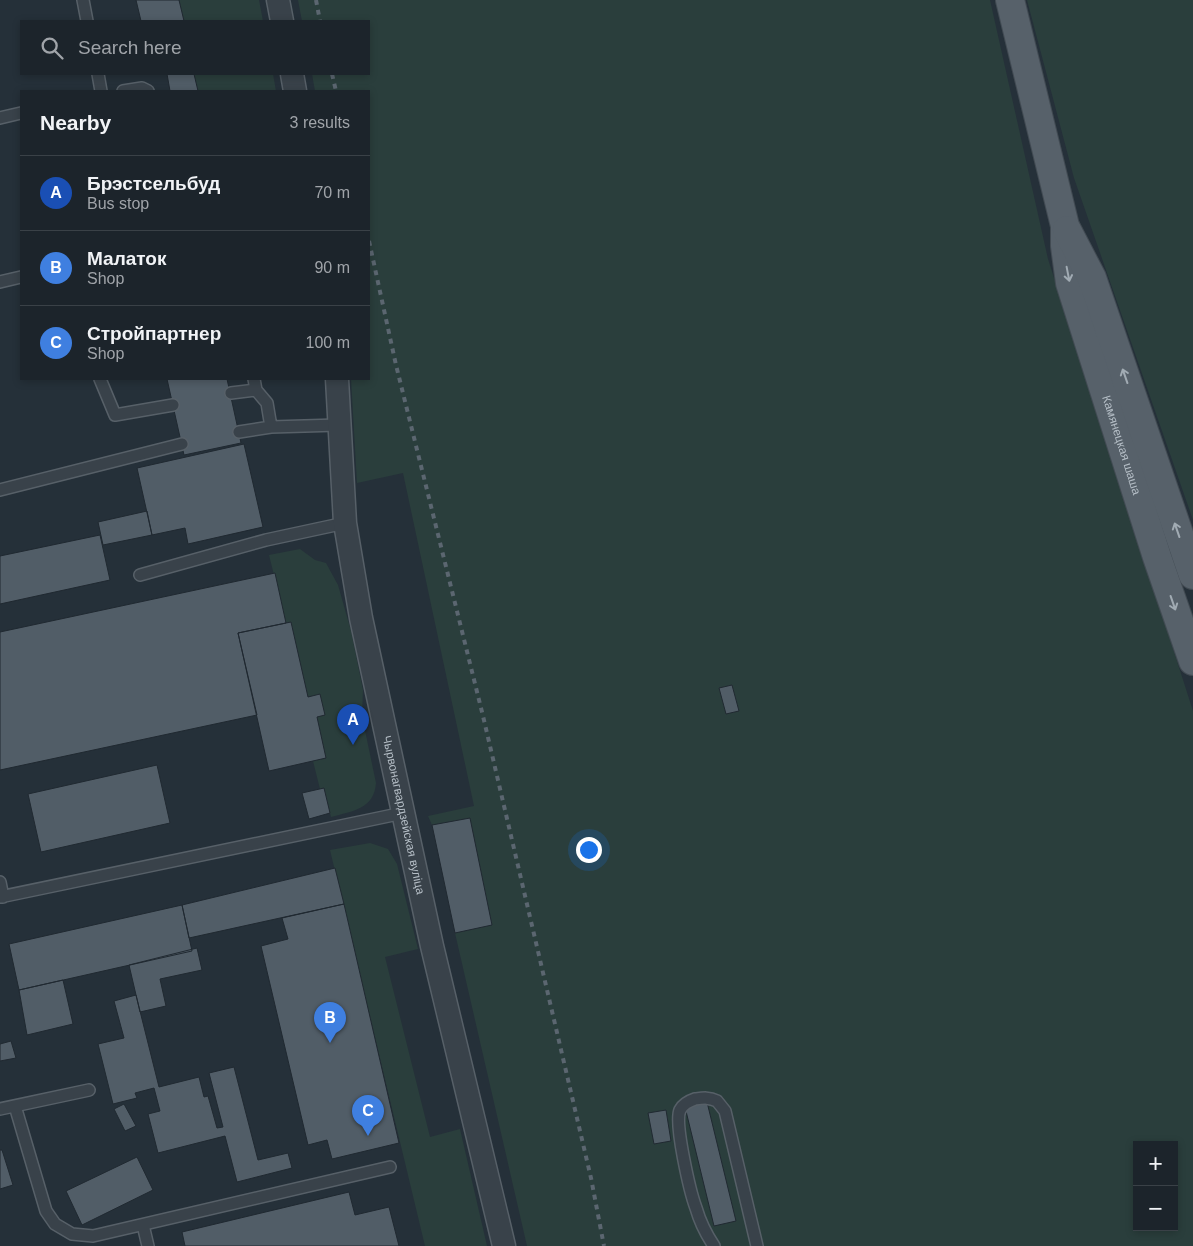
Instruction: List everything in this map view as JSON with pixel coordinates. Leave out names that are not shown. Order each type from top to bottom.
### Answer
[{"type":"main road","name":"Камянецкая шаша","points":[[1010,0],[1065,226],[1065,246],[1070,283],[1156,557],[1193,661]]},
{"type":"main road","name":"Камянецкая шаша","points":[[1065,226],[1075,242],[1092,278],[1193,576]]},
{"type":"street","points":[[278,0],[282,20]]},
{"type":"street","points":[[292,75],[295,90]]},
{"type":"street","name":"Чырвонагвардзейская вуліца","points":[[336,380],[345,523],[361,618],[402,813],[504,1246]]},
{"type":"lane","points":[[83,0],[87,20]]},
{"type":"lane","points":[[98,75],[101,90]]},
{"type":"lane","points":[[129,90],[142,88],[146,90]]},
{"type":"lane","points":[[0,118],[20,113]]},
{"type":"lane","points":[[0,282],[20,277]]},
{"type":"lane","points":[[100,380],[115,415],[173,405]]},
{"type":"lane","points":[[231,394],[255,384],[267,403],[271,427]]},
{"type":"lane","points":[[239,432],[271,427],[338,425]]},
{"type":"lane","points":[[0,490],[182,444]]},
{"type":"lane","points":[[140,575],[266,540],[345,523]]},
{"type":"lane","points":[[0,882],[2,897],[402,813]]},
{"type":"lane","points":[[0,1109],[89,1090]]},
{"type":"lane","points":[[714,1246],[700,1221],[692,1197],[678,1124],[680,1110],[684,1104],[690,1100],[704,1098],[717,1101],[725,1111],[757,1246]]},
{"type":"lane","points":[[15,1106],[46,1211],[55,1224],[72,1234],[93,1236],[390,1167]]},
{"type":"lane","points":[[143,1225],[148,1246]]},
{"type":"green space","points":[[179,0],[259,0],[263,20],[184,20]]},
{"type":"green space","points":[[298,0],[990,0],[1048,259],[1193,711],[1193,1246],[527,1246],[455,933],[492,925],[470,818],[432,825],[428,816],[474,806],[403,473],[357,483],[351,380],[370,380],[370,90],[315,90],[312,75],[370,75],[370,20],[302,20]]},
{"type":"green space","points":[[1027,0],[1193,0],[1193,520],[1074,178]]},
{"type":"green space","points":[[194,75],[273,75],[276,90],[198,90]]},
{"type":"green space","points":[[300,549],[315,560],[326,563],[338,585],[351,631],[363,690],[362,716],[376,783],[374,792],[367,804],[361,808],[331,817],[324,788],[320,789],[313,761],[326,758],[317,717],[320,695],[308,697],[291,622],[286,623],[269,555]]},
{"type":"green space","points":[[370,843],[388,849],[397,864],[418,949],[385,957],[430,1137],[460,1129],[487,1246],[425,1246],[330,850]]},
{"type":"building","points":[[136,0],[179,0],[184,20],[141,20]]},
{"type":"building","points":[[167,75],[194,75],[198,90],[170,90]]},
{"type":"building","points":[[167,380],[227,380],[241,443],[184,455]]},
{"type":"building","points":[[244,444],[263,527],[188,544],[185,528],[152,535],[137,468]]},
{"type":"building","points":[[147,511],[152,535],[103,545],[98,522]]},
{"type":"building","points":[[100,535],[110,580],[0,604],[0,556]]},
{"type":"building","points":[[275,573],[286,623],[238,633],[257,715],[0,770],[0,632]]},
{"type":"building","points":[[291,622],[308,697],[320,694],[325,715],[317,717],[326,758],[269,771],[238,633]]},
{"type":"building","points":[[732,685],[739,711],[726,714],[719,688]]},
{"type":"building","points":[[157,765],[170,823],[41,852],[28,794]]},
{"type":"building","points":[[324,788],[330,813],[309,819],[302,793]]},
{"type":"building","points":[[470,818],[492,925],[455,933],[432,825]]},
{"type":"building","points":[[335,868],[344,904],[189,938],[182,905]]},
{"type":"building","points":[[344,904],[399,1143],[332,1159],[327,1140],[308,1145],[261,946],[288,939],[282,918]]},
{"type":"building","points":[[182,905],[192,951],[19,990],[9,944]]},
{"type":"building","points":[[197,948],[202,970],[160,979],[166,1006],[140,1012],[129,965]]},
{"type":"building","points":[[63,980],[73,1024],[27,1035],[19,990]]},
{"type":"building","points":[[136,995],[159,1087],[199,1077],[204,1097],[208,1096],[217,1128],[223,1127],[209,1073],[234,1067],[258,1160],[288,1153],[292,1168],[237,1182],[225,1136],[158,1153],[148,1114],[160,1111],[154,1088],[135,1093],[137,1098],[113,1104],[98,1044],[124,1038],[114,1001]]},
{"type":"building","points":[[11,1041],[16,1058],[0,1061],[0,1044]]},
{"type":"building","points":[[707,1102],[736,1221],[714,1226],[685,1107]]},
{"type":"building","points":[[124,1104],[136,1126],[125,1131],[114,1109]]},
{"type":"building","points":[[666,1110],[671,1141],[654,1144],[648,1113]]},
{"type":"building","points":[[0,1150],[2,1150],[13,1185],[0,1189]]},
{"type":"building","points":[[137,1157],[153,1190],[82,1225],[66,1191]]},
{"type":"building","points":[[349,1192],[355,1215],[389,1207],[399,1246],[185,1246],[182,1232]]},
{"type":"railway","points":[[316,0],[320,20]]},
{"type":"railway","points":[[332,75],[336,90]]},
{"type":"railway","points":[[370,246],[396,365],[483,716],[591,1178],[604,1246]]},
{"type":"place","name":"Брэстсельбуд","points":[[353,745]]},
{"type":"place","name":"Малаток","points":[[330,1043]]},
{"type":"place","name":"Стройпартнер","points":[[368,1136]]}]
